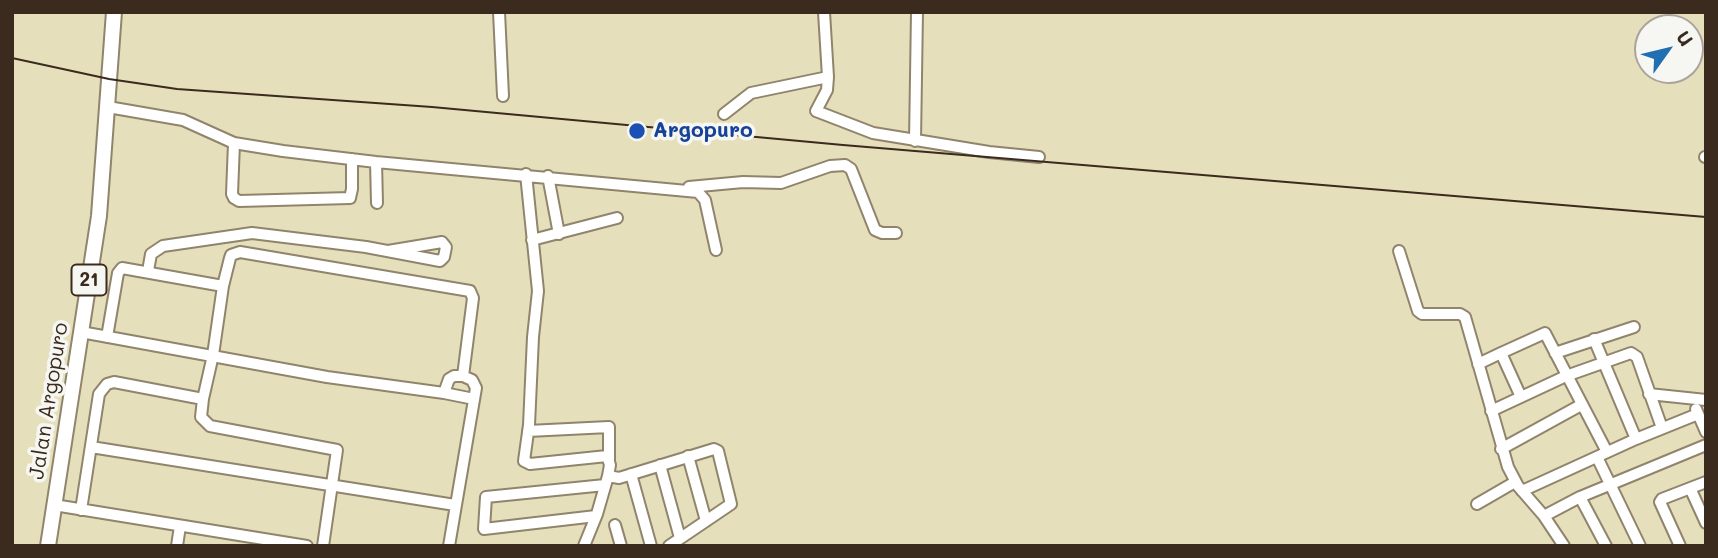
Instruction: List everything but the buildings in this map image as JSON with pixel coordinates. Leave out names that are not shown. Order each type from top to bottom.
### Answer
[{"type":"highway","name":"Jalan Argopuro","points":[[48,546],[99,216],[114,12]]},
{"type":"street","points":[[499,12],[503,96]]},
{"type":"street","points":[[824,12],[827,90],[816,111],[873,132],[915,141],[1039,157]]},
{"type":"street","points":[[915,141],[917,12]]},
{"type":"street","points":[[724,114],[751,93],[828,77]]},
{"type":"street","points":[[108,107],[189,122],[234,143],[376,162],[698,192],[703,196],[716,250]]},
{"type":"street","points":[[234,143],[232,194],[233,198],[239,201],[350,198],[352,159]]},
{"type":"street","points":[[376,162],[377,203]]},
{"type":"street","points":[[668,188],[781,183],[830,166],[845,165],[851,169],[875,230],[896,233]]},
{"type":"street","points":[[526,174],[538,291],[524,461],[526,463],[604,455],[609,460]]},
{"type":"street","points":[[548,176],[559,234]]},
{"type":"street","points":[[532,240],[617,218]]},
{"type":"street","points":[[148,271],[151,254],[163,246],[251,233],[388,251]]},
{"type":"street","points":[[1399,251],[1418,311],[1422,314],[1463,315],[1502,449],[1519,486],[1564,546]]},
{"type":"street","points":[[323,546],[337,450],[210,426],[201,417],[223,286],[232,254],[240,252],[470,291],[473,298],[463,376]]},
{"type":"street","points":[[107,337],[119,270],[125,268],[148,271],[223,286]]},
{"type":"street","points":[[1555,353],[1634,327]]},
{"type":"street","points":[[81,332],[327,377],[474,399]]},
{"type":"street","points":[[1478,364],[1542,333],[1546,334],[1581,405],[1602,455],[1609,483],[1640,546]]},
{"type":"street","points":[[1594,340],[1636,439]]},
{"type":"street","points":[[1501,353],[1521,397]]},
{"type":"street","points":[[1491,411],[1566,376],[1635,354],[1662,428]]},
{"type":"street","points":[[444,393],[449,379],[463,376],[474,383],[476,388],[449,546]]},
{"type":"street","points":[[81,510],[99,394],[107,384],[114,382],[204,399]]},
{"type":"street","points":[[1649,394],[1706,400]]},
{"type":"street","points":[[1692,400],[1706,432]]},
{"type":"street","points":[[1502,449],[1581,405]]},
{"type":"street","points":[[1477,504],[1698,414]]},
{"type":"street","points":[[528,431],[609,427],[607,481],[584,546]]},
{"type":"street","points":[[1544,516],[1609,483],[1706,445]]},
{"type":"street","points":[[91,447],[456,505]]},
{"type":"street","points":[[596,516],[484,529],[486,497],[607,481],[714,449],[718,452],[731,504],[669,546]]},
{"type":"street","points":[[688,456],[706,521]]},
{"type":"street","points":[[660,465],[680,538]]},
{"type":"street","points":[[631,474],[651,546]]},
{"type":"street","points":[[1680,546],[1660,502],[1706,482]]},
{"type":"street","points":[[1690,488],[1706,523]]},
{"type":"street","points":[[1580,497],[1606,546]]},
{"type":"street","points":[[54,505],[307,546]]},
{"type":"street","points":[[615,525],[621,546]]},
{"type":"street","points":[[177,546],[180,526]]},
{"type":"railway","points":[[12,58],[109,79],[177,89],[432,107],[843,145],[1706,217]]},
{"type":"place","name":"Argopuro","points":[[637,131]]}]
